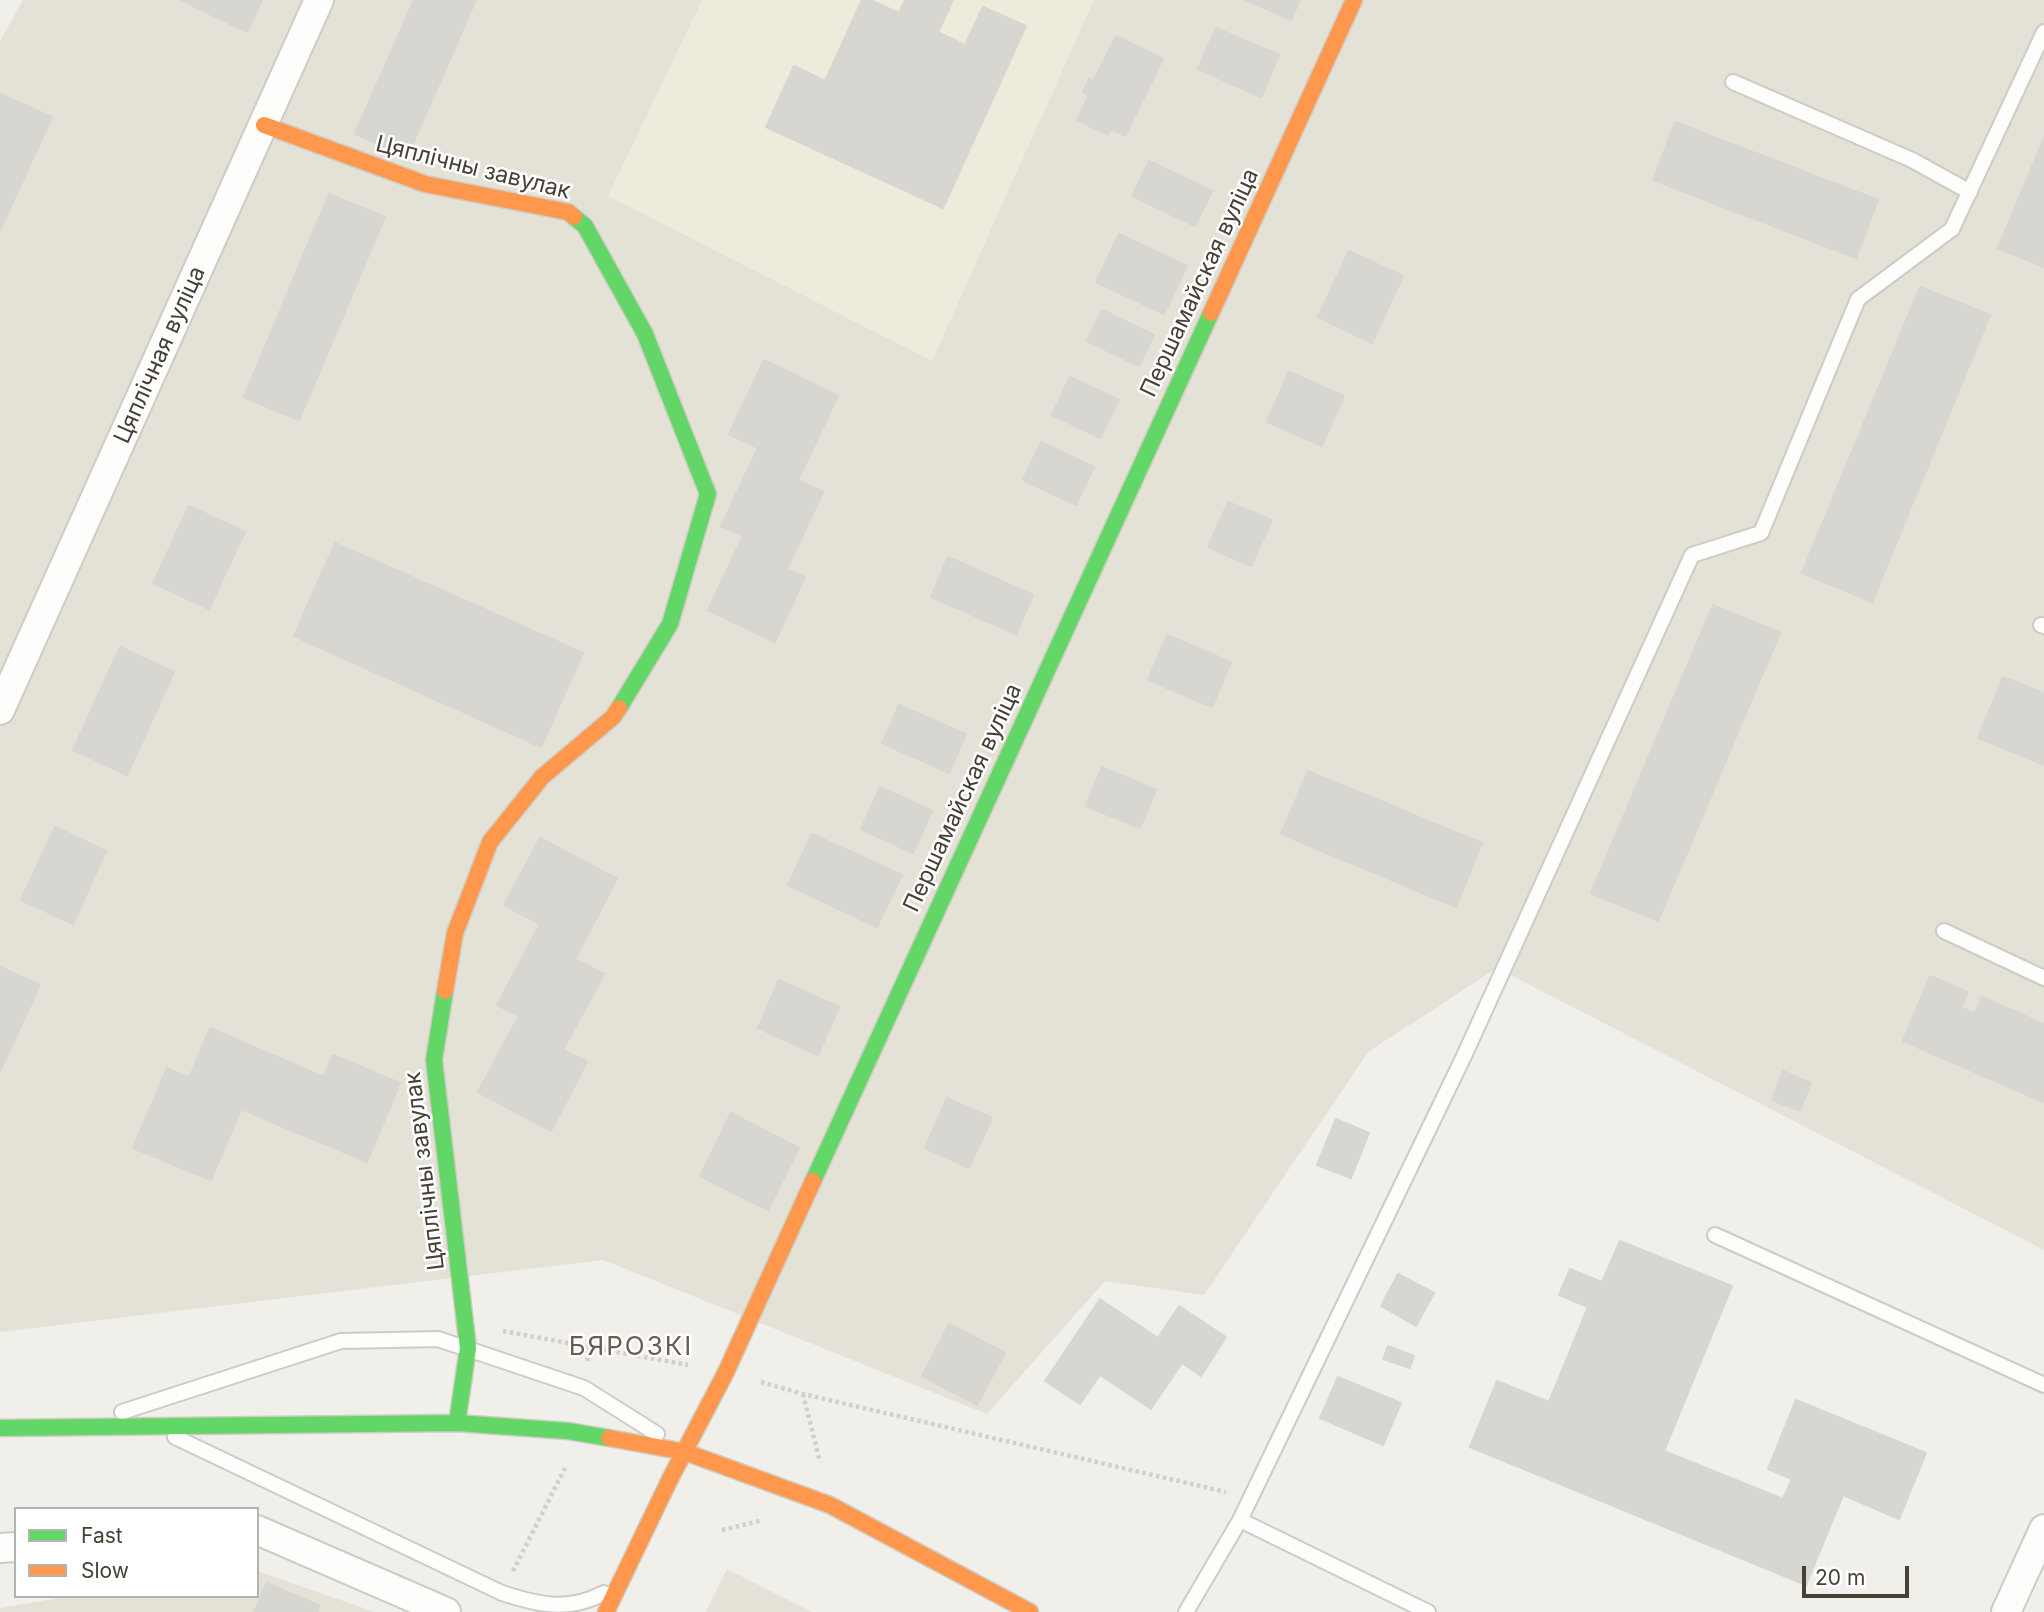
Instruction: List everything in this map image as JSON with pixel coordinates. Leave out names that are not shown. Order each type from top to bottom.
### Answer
[{"type":"street","name":"Цяплічная вуліца","points":[[0,710],[319,0]]},
{"type":"street","name":"Першамайская вуліца","points":[[606,1612],[726,1372],[1354,0]]},
{"type":"street","name":"Цяплічны завулак","points":[[264,125],[425,184],[568,212],[585,226],[645,334],[708,494],[670,624],[613,717],[542,777],[490,842],[456,933],[434,1060],[468,1348],[457,1423]]},
{"type":"street","points":[[0,1428],[457,1423],[568,1431],[685,1452],[830,1505],[1030,1612]]},
{"type":"street","points":[[2006,1612],[2044,1529]]},
{"type":"street","points":[[259,1531],[446,1612]]},
{"type":"lane","points":[[1186,1612],[1240,1520],[1464,1056],[1692,555],[1760,533],[1858,299],[1952,229],[2044,32]]},
{"type":"lane","points":[[1733,82],[1912,160],[1970,192]]},
{"type":"lane","points":[[1944,931],[2044,978]]},
{"type":"lane","points":[[1715,1235],[2044,1385]]},
{"type":"lane","points":[[75,1428],[341,1341],[438,1339],[584,1388],[685,1452]]},
{"type":"lane","points":[[154,1428],[502,1593],[545,1606],[587,1603],[620,1584]]},
{"type":"lane","points":[[1240,1520],[1428,1612]]},
{"type":"path","points":[[466,1324],[726,1372],[803,1394],[1251,1497]]},
{"type":"path","points":[[587,1366],[589,1347]]},
{"type":"path","points":[[502,1593],[568,1462]]},
{"type":"shaded area","points":[[23,0],[2044,0],[2044,1250],[1497,968],[1368,1052],[1204,1295],[1105,1281],[987,1414],[603,1260],[0,1332],[0,41]]},
{"type":"shaded area","points":[[702,0],[1094,0],[932,361],[608,196]]},
{"type":"shaded area","points":[[727,1569],[812,1612],[706,1612]]},
{"type":"shaded area","points":[[259,1572],[375,1612],[0,1612],[0,1608],[61,1598],[259,1598]]},
{"type":"building","points":[[181,0],[262,0],[247,32]]},
{"type":"building","points":[[414,0],[476,0],[407,157],[355,134]]},
{"type":"building","points":[[862,0],[870,0],[899,13],[905,0],[953,0],[938,32],[965,45],[983,7],[1026,26],[943,208],[766,127],[794,66],[825,81]]},
{"type":"building","points":[[1246,0],[1300,0],[1291,20]]},
{"type":"building","points":[[1216,28],[1279,55],[1261,97],[1198,69]]},
{"type":"building","points":[[1116,36],[1163,59],[1125,136],[1111,129],[1108,135],[1077,120],[1089,95],[1083,92],[1089,79],[1093,82]]},
{"type":"building","points":[[0,94],[52,117],[0,230]]},
{"type":"building","points":[[1675,122],[1878,200],[1856,258],[1653,180]]},
{"type":"building","points":[[2044,138],[2044,267],[1998,248]]},
{"type":"building","points":[[1149,161],[1212,191],[1195,226],[1132,196]]},
{"type":"building","points":[[329,194],[385,217],[299,420],[244,397]]},
{"type":"building","points":[[1119,234],[1187,266],[1164,314],[1096,282]]},
{"type":"building","points":[[1349,251],[1403,276],[1372,343],[1318,317]]},
{"type":"building","points":[[1920,287],[1990,315],[1872,602],[1802,573]]},
{"type":"building","points":[[1102,310],[1154,335],[1139,366],[1087,341]]},
{"type":"building","points":[[764,360],[838,396],[798,480],[823,492],[787,569],[805,577],[775,642],[708,610],[743,536],[721,526],[758,448],[729,434]]},
{"type":"building","points":[[1289,372],[1344,396],[1322,446],[1267,422]]},
{"type":"building","points":[[1070,377],[1119,400],[1100,438],[1052,415]]},
{"type":"building","points":[[1041,442],[1094,467],[1076,505],[1023,480]]},
{"type":"building","points":[[1228,502],[1272,520],[1251,566],[1208,547]]},
{"type":"building","points":[[189,506],[245,532],[209,609],[153,583]]},
{"type":"building","points":[[335,543],[583,653],[541,747],[294,636]]},
{"type":"building","points":[[948,557],[1033,595],[1016,634],[931,597]]},
{"type":"building","points":[[1713,605],[1780,633],[1658,921],[1591,893]]},
{"type":"building","points":[[1167,635],[1231,662],[1212,707],[1148,680]]},
{"type":"building","points":[[120,647],[174,672],[127,775],[73,750]]},
{"type":"building","points":[[2003,677],[2044,693],[2044,765],[1978,738]]},
{"type":"building","points":[[899,705],[966,734],[949,773],[882,743]]},
{"type":"building","points":[[1102,767],[1156,790],[1140,828],[1086,806]]},
{"type":"building","points":[[1308,771],[1482,843],[1456,907],[1281,834]]},
{"type":"building","points":[[880,787],[932,811],[913,853],[861,829]]},
{"type":"building","points":[[55,827],[106,851],[73,924],[21,900]]},
{"type":"building","points":[[812,834],[902,875],[877,927],[788,885]]},
{"type":"building","points":[[540,838],[617,879],[575,959],[604,974],[563,1050],[587,1062],[551,1131],[478,1092],[519,1016],[497,1005],[540,924],[504,905]]},
{"type":"building","points":[[0,967],[40,985],[0,1071]]},
{"type":"building","points":[[1930,976],[1968,992],[1961,1008],[1975,1013],[1982,997],[2044,1024],[2044,1102],[1903,1041]]},
{"type":"building","points":[[779,980],[839,1007],[818,1055],[758,1028]]},
{"type":"building","points":[[210,1028],[324,1077],[333,1055],[400,1083],[367,1162],[241,1109],[211,1180],[133,1148],[167,1068],[189,1078]]},
{"type":"building","points":[[1783,1071],[1811,1083],[1800,1111],[1772,1100]]},
{"type":"building","points":[[947,1098],[992,1118],[969,1168],[925,1148]]},
{"type":"building","points":[[731,1113],[799,1148],[768,1210],[700,1176]]},
{"type":"building","points":[[1336,1119],[1369,1133],[1351,1178],[1317,1165]]},
{"type":"building","points":[[1620,1241],[1732,1286],[1664,1451],[1783,1499],[1792,1479],[1768,1469],[1796,1400],[1926,1453],[1899,1519],[1843,1495],[1806,1585],[1470,1447],[1497,1381],[1549,1402],[1588,1307],[1559,1295],[1570,1269],[1602,1282]]},
{"type":"building","points":[[1398,1274],[1434,1293],[1416,1326],[1381,1306]]},
{"type":"building","points":[[1100,1299],[1158,1338],[1179,1306],[1226,1337],[1201,1376],[1182,1363],[1151,1409],[1100,1375],[1080,1404],[1045,1381]]},
{"type":"building","points":[[949,1324],[1005,1353],[977,1405],[922,1376]]},
{"type":"building","points":[[1388,1346],[1414,1356],[1410,1368],[1383,1359]]},
{"type":"building","points":[[1338,1377],[1401,1403],[1383,1445],[1320,1418]]},
{"type":"building","points":[[267,1583],[320,1606],[317,1612],[254,1612]]},
{"type":"traffic: fast","points":[[574,217],[585,226],[645,334],[708,494],[670,624],[619,708]]},
{"type":"traffic: fast","points":[[813,1181],[1211,313]]},
{"type":"traffic: fast","points":[[445,991],[434,1060],[468,1348],[457,1423]]},
{"type":"traffic: fast","points":[[0,1428],[457,1423],[568,1431],[609,1438]]},
{"type":"traffic: slow","points":[[1211,313],[1354,0]]},
{"type":"traffic: slow","points":[[264,125],[425,184],[568,212],[574,217]]},
{"type":"traffic: slow","points":[[445,991],[455,933],[490,842],[542,777],[613,717],[619,708]]},
{"type":"traffic: slow","points":[[606,1612],[670,1479],[726,1372],[813,1181]]},
{"type":"traffic: slow","points":[[609,1438],[685,1452],[830,1505],[1030,1612]]},
{"type":"district","name":"БЯРОЗКІ","points":[[631,1347]]}]
